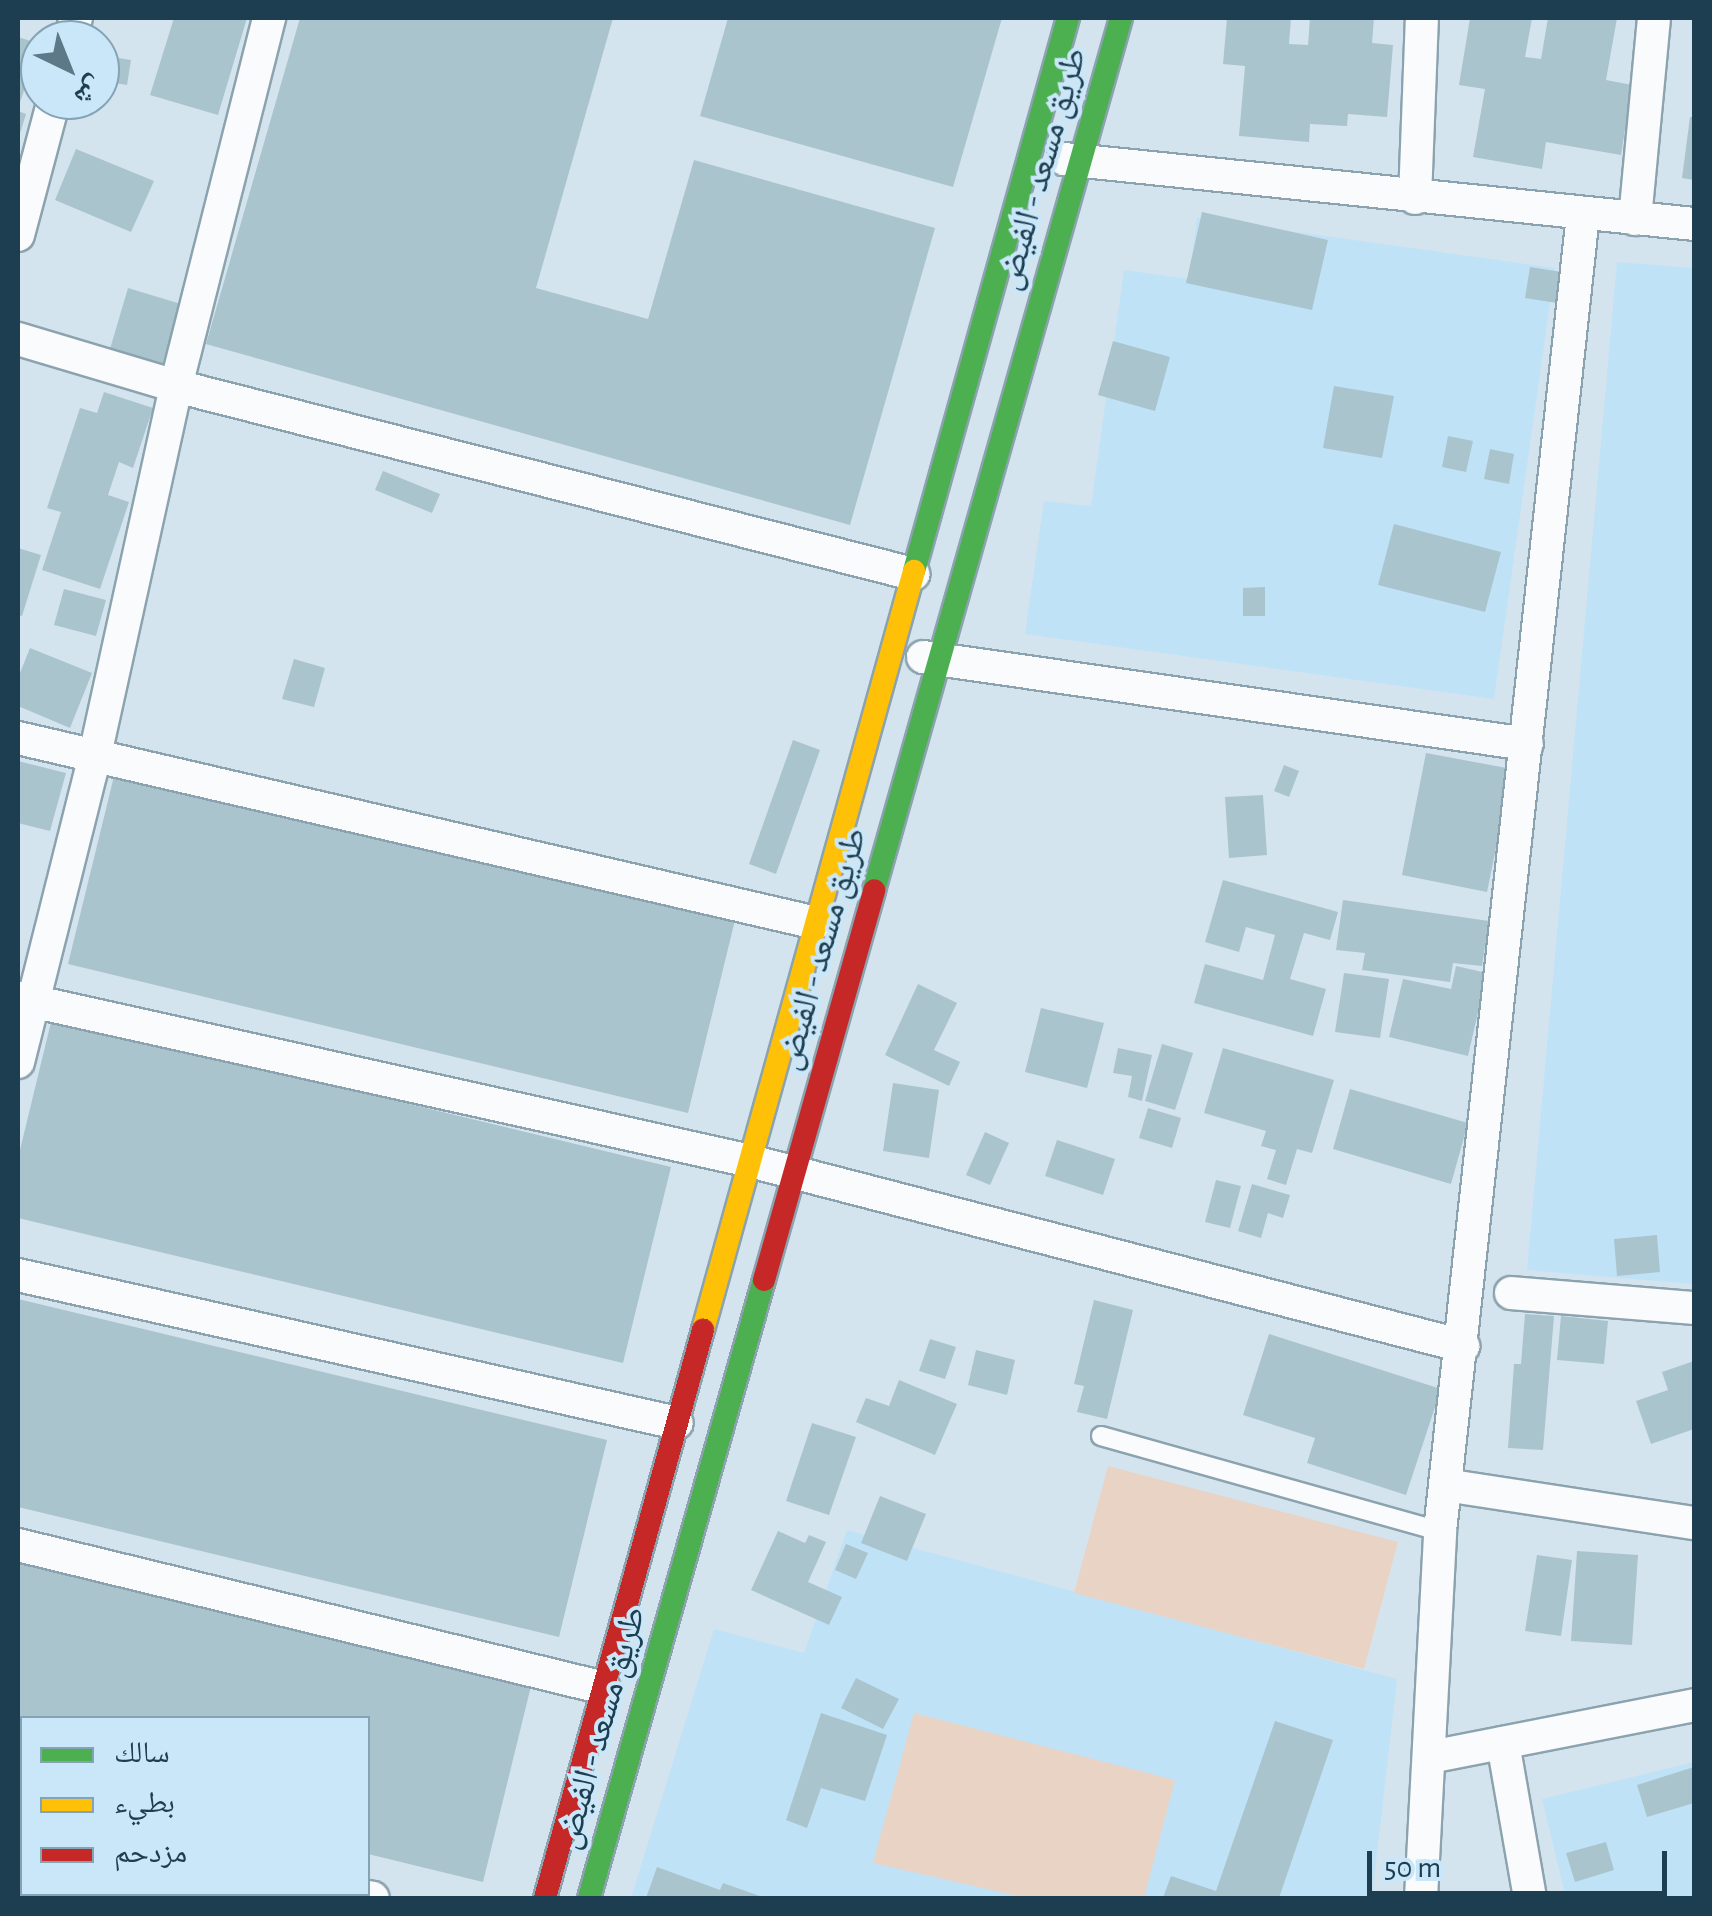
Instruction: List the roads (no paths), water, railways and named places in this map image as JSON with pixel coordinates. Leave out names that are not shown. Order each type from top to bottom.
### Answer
[{"type":"main road","name":"طريق مسعد - الفيض","points":[[545,1898],[1068,18]]},
{"type":"main road","name":"طريق مسعد - الفيض","points":[[589,1898],[1121,18]]},
{"type":"street","points":[[18,1062],[25,1000],[96,755],[176,386],[268,18]]},
{"type":"street","points":[[1415,198],[1422,18]]},
{"type":"street","points":[[1635,219],[1654,18]]},
{"type":"street","points":[[18,236],[49,120]]},
{"type":"street","points":[[1030,156],[1694,224]]},
{"type":"street","points":[[1420,1898],[1440,1531],[1584,215]]},
{"type":"street","points":[[18,339],[176,386],[913,574]]},
{"type":"street","points":[[892,652],[1527,744]]},
{"type":"street","points":[[18,738],[816,924]]},
{"type":"street","points":[[25,1000],[750,1161],[1463,1346]]},
{"type":"street","points":[[18,1275],[677,1423]]},
{"type":"street","points":[[1511,1293],[1694,1308]]},
{"type":"street","points":[[1445,1485],[1694,1523]]},
{"type":"street","points":[[18,1545],[604,1688]]},
{"type":"street","points":[[1430,1757],[1694,1706]]},
{"type":"street","points":[[1503,1743],[1530,1898]]},
{"type":"lane","points":[[1101,1436],[1440,1531]]}]
